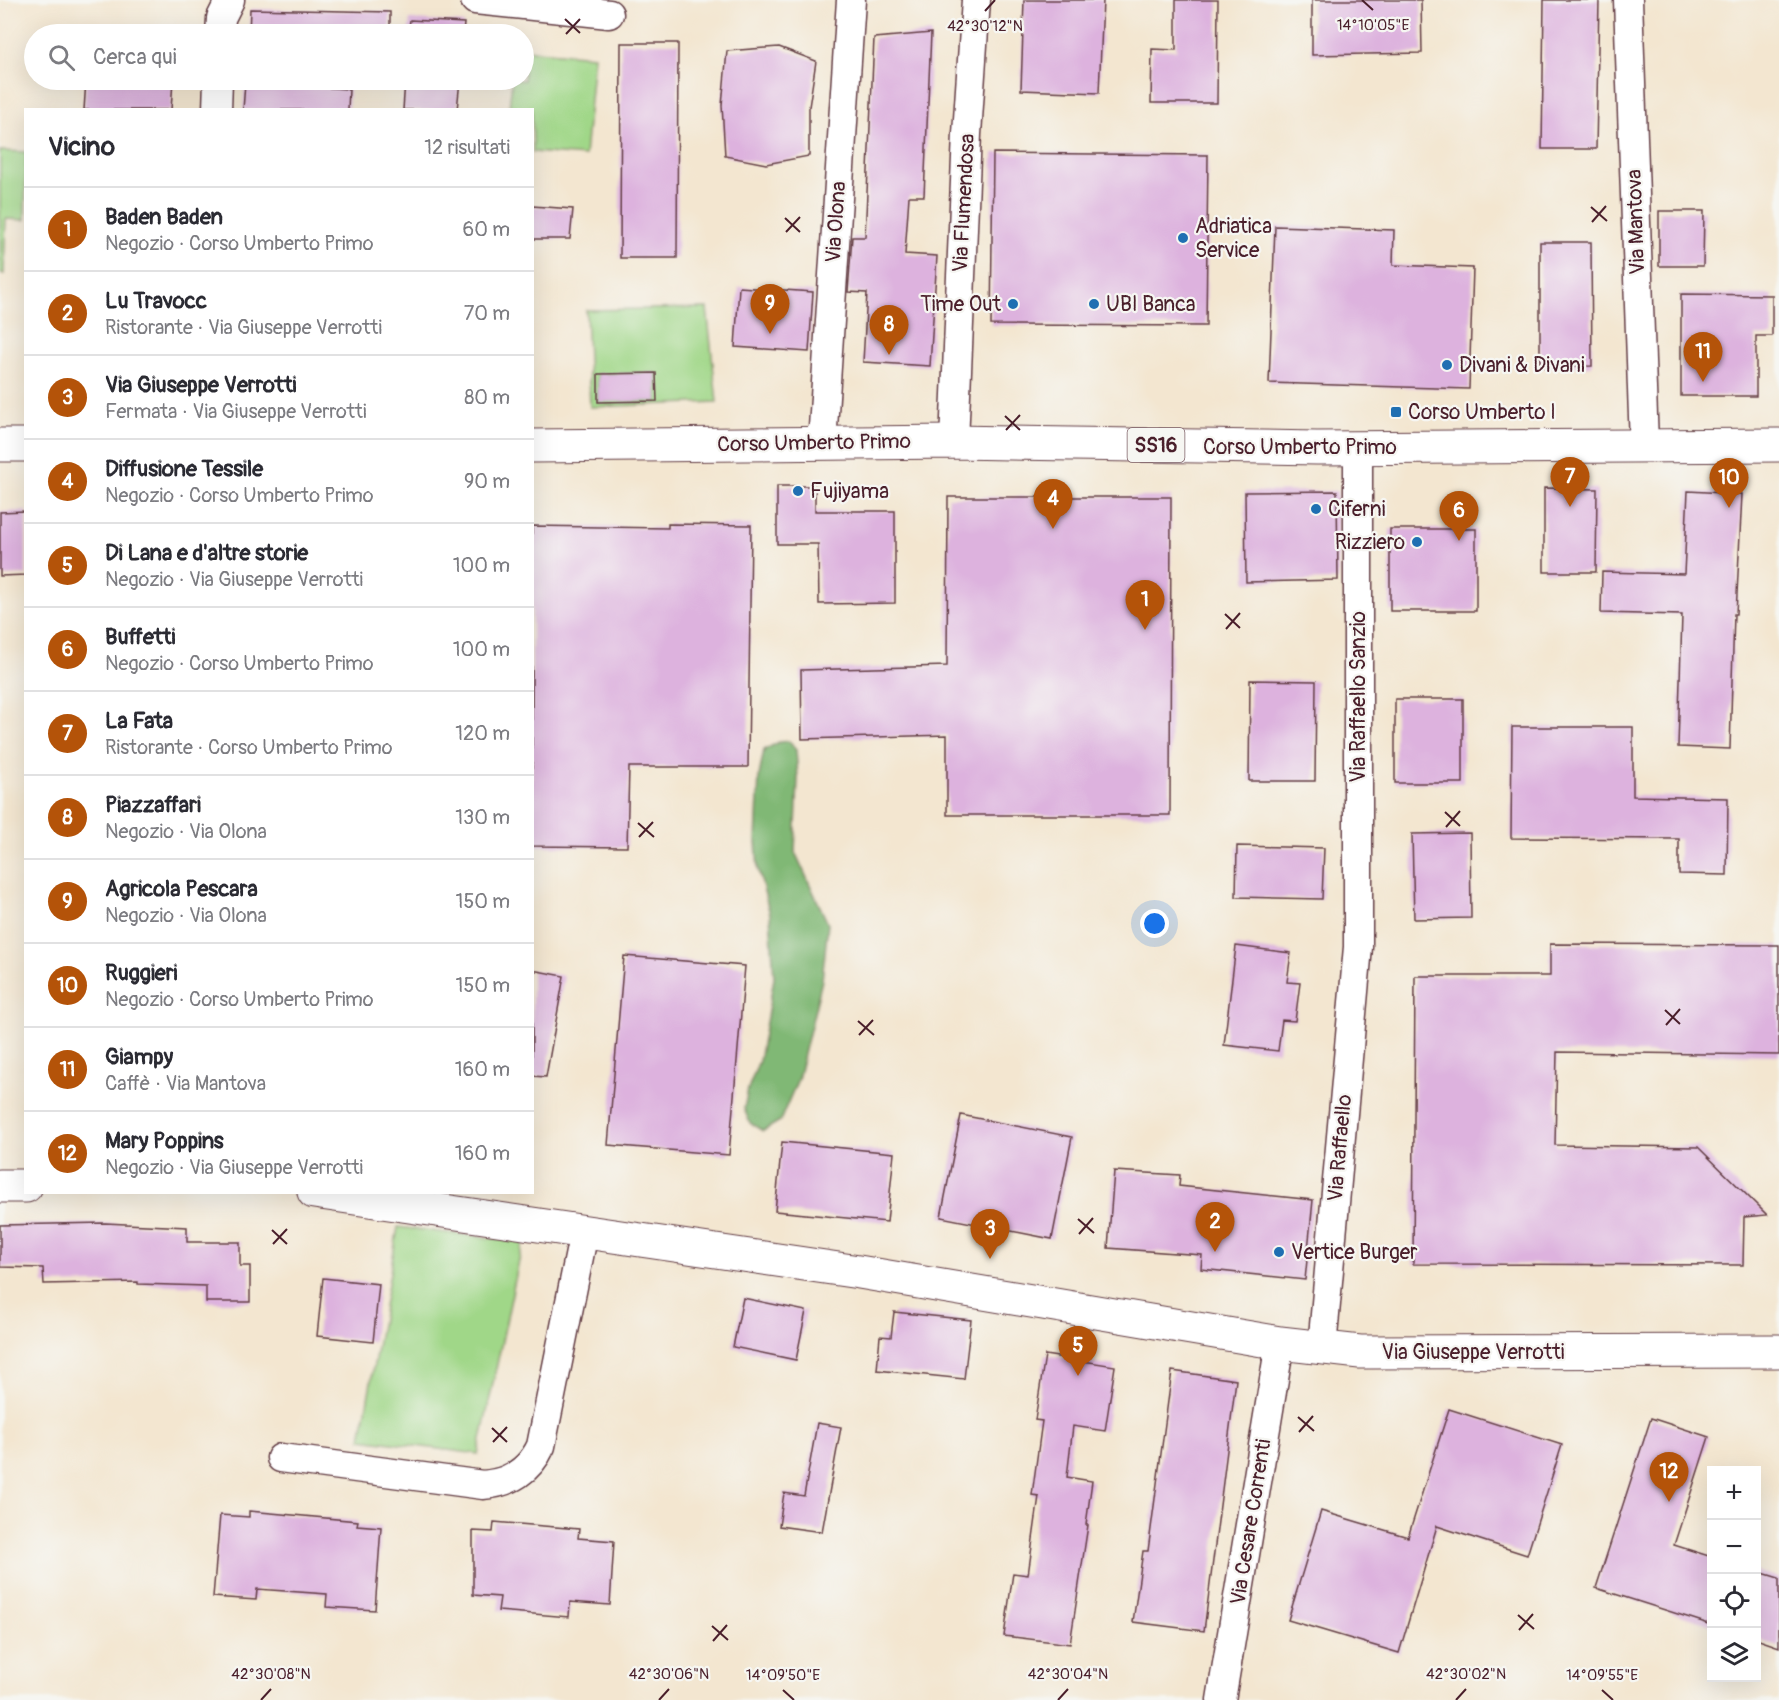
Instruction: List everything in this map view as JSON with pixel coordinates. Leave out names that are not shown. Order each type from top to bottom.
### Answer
[{"type":"street","points":[[220,24],[220,18],[230,0]]},
{"type":"street","points":[[475,0],[609,14]]},
{"type":"street","name":"Via Olona","points":[[822,443],[851,0]]},
{"type":"street","name":"Via Flumendosa","points":[[954,442],[967,134],[976,0]]},
{"type":"street","name":"Via Mantova","points":[[1628,0],[1644,444]]},
{"type":"street","points":[[217,108],[218,90]]},
{"type":"street","name":"Corso Umberto Primo","points":[[534,446],[954,442],[1358,447],[1779,445]]},
{"type":"street","points":[[0,445],[24,445]]},
{"type":"street","name":"Via Raffaello Sanzio","points":[[1358,447],[1358,947]]},
{"type":"street","name":"Via Raffaello","points":[[1322,1348],[1358,947]]},
{"type":"street","points":[[0,1186],[24,1186]]},
{"type":"street","name":"Via Giuseppe Verrotti","points":[[328,1194],[859,1272],[1280,1343],[1322,1348],[1372,1352],[1779,1351]]},
{"type":"street","points":[[281,1458],[483,1485],[494,1484],[517,1476],[537,1455],[544,1437],[584,1232]]},
{"type":"street","name":"Via Cesare Correnti","points":[[1221,1700],[1280,1343]]},
{"type":"green space","points":[[534,51],[594,56],[585,156],[534,152],[534,108],[509,108],[511,90],[534,90]]},
{"type":"green space","points":[[0,151],[24,152],[24,220],[6,219],[4,274],[0,273]]},
{"type":"green space","points":[[707,308],[717,402],[590,407],[586,310]],"holes":[[[656,373],[657,401],[598,401],[598,374]]]},
{"type":"green space","points":[[789,741],[796,750],[798,778],[795,852],[828,924],[822,980],[798,1079],[780,1121],[763,1131],[750,1123],[744,1109],[748,1089],[759,1061],[774,978],[770,914],[758,869],[756,841],[759,776],[764,750],[779,742]]},
{"type":"green space","points":[[398,1227],[523,1242],[478,1454],[361,1439]]},
{"type":"building","points":[[1024,0],[1103,0],[1099,93],[1021,90]]},
{"type":"building","points":[[1176,0],[1218,0],[1217,103],[1151,103],[1152,49],[1176,50]]},
{"type":"building","points":[[1312,0],[1421,0],[1422,53],[1312,55]]},
{"type":"building","points":[[1544,0],[1599,0],[1596,149],[1542,149]]},
{"type":"building","points":[[250,9],[390,12],[390,24],[249,24]]},
{"type":"building","points":[[410,20],[464,23],[464,24],[409,24]]},
{"type":"building","points":[[931,33],[924,196],[909,196],[905,254],[937,256],[930,366],[863,362],[867,293],[848,292],[852,237],[865,237],[874,38]]},
{"type":"building","points":[[621,43],[678,43],[677,258],[620,258]]},
{"type":"building","points":[[779,47],[816,61],[809,107],[809,156],[766,164],[725,156],[722,105],[727,51]]},
{"type":"building","points":[[85,90],[172,90],[171,108],[84,108]]},
{"type":"building","points":[[244,90],[349,90],[348,108],[243,108]]},
{"type":"building","points":[[404,90],[459,90],[457,108],[403,108]]},
{"type":"building","points":[[993,153],[1208,155],[1206,326],[991,325]]},
{"type":"building","points":[[534,206],[573,209],[570,239],[534,239]]},
{"type":"building","points":[[1659,211],[1704,211],[1703,266],[1659,266]]},
{"type":"building","points":[[1275,226],[1394,230],[1393,265],[1473,268],[1469,389],[1269,383]]},
{"type":"building","points":[[1540,242],[1591,242],[1592,366],[1540,367]]},
{"type":"building","points":[[739,287],[813,292],[809,352],[735,347]]},
{"type":"building","points":[[1681,294],[1772,295],[1772,336],[1756,336],[1756,396],[1681,396]]},
{"type":"building","points":[[656,373],[657,401],[598,402],[598,374]]},
{"type":"building","points":[[777,486],[815,486],[815,511],[895,511],[895,603],[819,604],[818,544],[777,544]]},
{"type":"building","points":[[1544,488],[1597,489],[1596,572],[1544,572]]},
{"type":"building","points":[[1337,491],[1338,580],[1246,582],[1245,492]]},
{"type":"building","points":[[1688,491],[1742,494],[1736,614],[1734,614],[1730,749],[1678,747],[1682,615],[1601,613],[1602,572],[1684,574]]},
{"type":"building","points":[[948,497],[1171,497],[1170,815],[947,815],[947,735],[802,739],[801,670],[947,666]]},
{"type":"building","points":[[24,511],[24,575],[0,576],[0,512]]},
{"type":"building","points":[[668,524],[751,525],[748,767],[629,767],[627,847],[534,846],[534,526],[668,528]]},
{"type":"building","points":[[1390,529],[1476,529],[1476,611],[1390,611]]},
{"type":"building","points":[[1250,680],[1316,681],[1315,781],[1249,781]]},
{"type":"building","points":[[1395,699],[1463,699],[1463,783],[1395,783]]},
{"type":"building","points":[[1512,727],[1633,727],[1633,796],[1728,798],[1727,875],[1679,874],[1679,839],[1511,838]]},
{"type":"building","points":[[1470,833],[1471,918],[1414,919],[1412,834]]},
{"type":"building","points":[[1237,846],[1324,848],[1322,899],[1236,897]]},
{"type":"building","points":[[1550,944],[1779,945],[1779,1055],[1557,1052],[1555,1145],[1698,1147],[1767,1215],[1744,1217],[1743,1265],[1413,1264],[1415,976],[1550,976]]},
{"type":"building","points":[[1236,946],[1291,953],[1287,982],[1300,983],[1295,1021],[1282,1020],[1278,1051],[1224,1045]]},
{"type":"building","points":[[624,956],[745,966],[729,1155],[608,1145]]},
{"type":"building","points":[[534,970],[564,976],[546,1077],[534,1076]]},
{"type":"building","points":[[961,1115],[1072,1137],[1052,1239],[941,1217]]},
{"type":"building","points":[[782,1142],[894,1153],[887,1222],[775,1211]]},
{"type":"building","points":[[1114,1171],[1180,1175],[1179,1186],[1313,1200],[1305,1280],[1201,1269],[1202,1255],[1108,1248]]},
{"type":"building","points":[[105,1223],[187,1227],[187,1242],[240,1242],[240,1266],[250,1266],[250,1302],[206,1302],[206,1286],[138,1284],[138,1282],[44,1284],[43,1268],[0,1267],[0,1225]]},
{"type":"building","points":[[323,1278],[379,1284],[373,1342],[317,1336]]},
{"type":"building","points":[[743,1298],[806,1311],[796,1360],[733,1347]]},
{"type":"building","points":[[894,1312],[971,1320],[964,1379],[877,1370],[880,1336],[891,1337]]},
{"type":"building","points":[[1045,1355],[1115,1366],[1105,1431],[1073,1426],[1067,1477],[1092,1481],[1086,1525],[1088,1525],[1070,1644],[1004,1636],[1013,1573],[1028,1575],[1039,1496],[1032,1495],[1042,1421],[1035,1420]]},
{"type":"building","points":[[1172,1371],[1236,1380],[1204,1631],[1133,1622],[1143,1551],[1148,1551]]},
{"type":"building","points":[[1449,1409],[1562,1445],[1527,1555],[1437,1526],[1399,1653],[1288,1620],[1321,1511],[1408,1537]]},
{"type":"building","points":[[1651,1418],[1709,1437],[1674,1545],[1707,1555],[1707,1623],[1596,1588]]},
{"type":"building","points":[[817,1423],[841,1427],[822,1532],[779,1526],[784,1493],[804,1496]]},
{"type":"building","points":[[249,1511],[358,1521],[357,1525],[381,1527],[375,1610],[326,1607],[327,1594],[257,1589],[256,1600],[213,1597],[220,1515],[249,1517]]},
{"type":"building","points":[[494,1522],[579,1529],[578,1538],[614,1541],[610,1605],[570,1602],[569,1617],[498,1611],[500,1597],[473,1595],[473,1531],[493,1532]]},
{"type":"building","points":[[1761,1573],[1779,1578],[1779,1647],[1761,1641]]},
{"type":"place","name":"Adriatica Service","points":[[1183,238]]},
{"type":"place","name":"Time Out","points":[[1013,304]]},
{"type":"place","name":"UBI Banca","points":[[1094,304]]},
{"type":"place","name":"Agricola Pescara","points":[[770,334]]},
{"type":"place","name":"Piazzaffari","points":[[889,355]]},
{"type":"place","name":"Divani & Divani","points":[[1447,365]]},
{"type":"place","name":"Giampy","points":[[1703,382]]},
{"type":"place","name":"Corso Umberto I","points":[[1396,412]]},
{"type":"place","name":"Fujiyama","points":[[798,491]]},
{"type":"place","name":"La Fata","points":[[1570,507]]},
{"type":"place","name":"Ruggieri","points":[[1729,508]]},
{"type":"place","name":"Ciferni","points":[[1316,509]]},
{"type":"place","name":"Diffusione Tessile","points":[[1053,529]]},
{"type":"place","name":"Buffetti","points":[[1459,541]]},
{"type":"place","name":"Rizziero","points":[[1417,542]]},
{"type":"place","name":"Baden Baden","points":[[1145,630]]},
{"type":"place","name":"Lu Travocc","points":[[1215,1252]]},
{"type":"place","name":"Vertice Burger","points":[[1279,1252]]},
{"type":"place","name":"Via Giuseppe Verrotti","points":[[990,1259]]},
{"type":"place","name":"Di Lana e d'altre storie","points":[[1078,1376]]},
{"type":"place","name":"Mary Poppins","points":[[1669,1502]]}]
